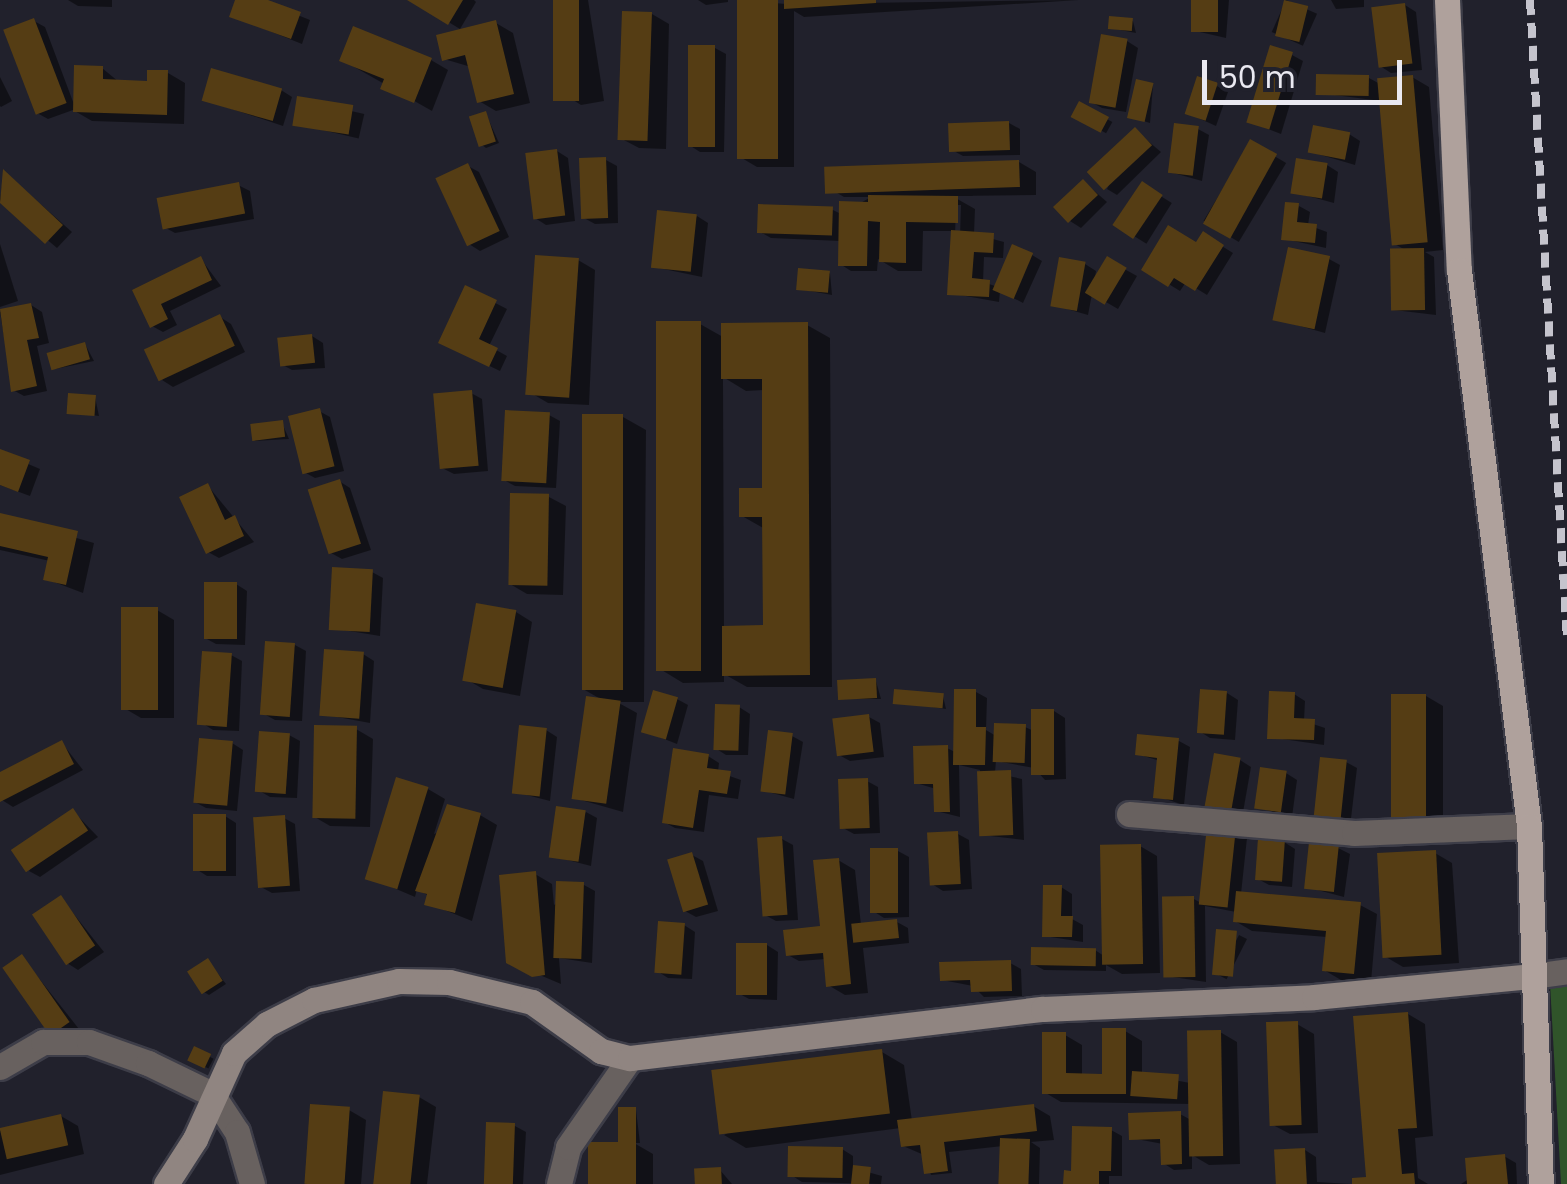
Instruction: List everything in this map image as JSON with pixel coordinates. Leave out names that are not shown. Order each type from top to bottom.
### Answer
[{"type":"main road","points":[[1448,0],[1462,302],[1530,826],[1540,1184]]},
{"type":"street","points":[[1129,814],[1354,833],[1530,826]]},
{"type":"street","points":[[166,1184],[195,1139],[212,1094],[234,1053],[266,1024],[314,1000],[399,981],[450,982],[532,1002],[601,1051],[630,1058],[1044,1009],[1314,997],[1567,971]]},
{"type":"street","points":[[0,1066],[43,1042],[90,1042],[212,1094],[237,1132],[252,1184]]},
{"type":"street","points":[[559,1184],[568,1148],[630,1058]]},
{"type":"green space","points":[[1567,981],[1567,1184],[1561,1184],[1550,983]]},
{"type":"building","points":[[235,0],[268,0],[301,12],[291,39],[229,17]]},
{"type":"building","points":[[407,0],[463,0],[448,25]]},
{"type":"building","points":[[553,0],[579,0],[579,101],[553,101]]},
{"type":"building","points":[[737,0],[778,0],[778,159],[737,159]]},
{"type":"building","points":[[784,0],[876,0],[876,3],[784,9]]},
{"type":"building","points":[[1191,0],[1218,0],[1218,32],[1191,32]]},
{"type":"building","points":[[1284,0],[1308,6],[1299,42],[1275,36]]},
{"type":"building","points":[[1405,3],[1412,64],[1379,68],[1371,7]]},
{"type":"building","points":[[622,11],[652,12],[647,141],[617,140]]},
{"type":"building","points":[[1109,16],[1133,18],[1132,31],[1108,29]]},
{"type":"building","points":[[34,18],[67,103],[36,115],[3,30]]},
{"type":"building","points":[[496,20],[514,94],[477,103],[465,55],[442,61],[436,35]]},
{"type":"building","points":[[353,26],[432,58],[414,103],[380,89],[384,79],[339,61]]},
{"type":"building","points":[[1101,34],[1128,39],[1115,108],[1089,103]]},
{"type":"building","points":[[688,45],[715,45],[715,147],[688,147]]},
{"type":"building","points":[[1270,45],[1293,52],[1269,129],[1246,122]]},
{"type":"building","points":[[74,65],[103,66],[103,79],[147,81],[147,70],[168,70],[167,115],[73,112]]},
{"type":"building","points":[[211,68],[282,88],[273,121],[202,101]]},
{"type":"building","points":[[1316,74],[1369,75],[1369,96],[1316,95]]},
{"type":"building","points":[[1413,75],[1428,242],[1392,245],[1377,78]]},
{"type":"building","points":[[1197,76],[1218,83],[1206,121],[1185,114]]},
{"type":"building","points":[[1136,79],[1154,83],[1145,122],[1127,118]]},
{"type":"building","points":[[297,96],[353,105],[349,135],[292,126]]},
{"type":"building","points":[[1079,101],[1109,117],[1101,133],[1071,117]]},
{"type":"building","points":[[486,111],[496,141],[479,147],[469,117]]},
{"type":"building","points":[[1009,121],[1010,150],[949,152],[948,123]]},
{"type":"building","points":[[1174,123],[1199,126],[1193,176],[1168,173]]},
{"type":"building","points":[[1313,125],[1350,132],[1345,160],[1308,152]]},
{"type":"building","points":[[1135,127],[1152,145],[1104,190],[1087,172]]},
{"type":"building","points":[[1250,139],[1277,154],[1230,239],[1203,224]]},
{"type":"building","points":[[557,149],[565,216],[533,219],[525,153]]},
{"type":"building","points":[[606,157],[608,218],[581,219],[579,158]]},
{"type":"building","points":[[1296,158],[1328,163],[1322,199],[1290,194]]},
{"type":"building","points":[[1019,160],[1020,187],[825,194],[824,167]]},
{"type":"building","points":[[468,163],[500,231],[467,246],[435,178]]},
{"type":"building","points":[[3,169],[63,225],[45,244],[0,203]]},
{"type":"building","points":[[1083,179],[1098,195],[1068,223],[1053,207]]},
{"type":"building","points":[[1142,181],[1163,195],[1133,239],[1112,225]]},
{"type":"building","points":[[239,182],[245,213],[163,229],[157,198]]},
{"type":"building","points":[[868,195],[958,196],[958,223],[906,222],[906,263],[879,262],[880,222],[868,221],[867,266],[838,266],[839,201],[868,202]]},
{"type":"building","points":[[1285,202],[1299,203],[1297,222],[1317,224],[1315,243],[1281,240]]},
{"type":"building","points":[[758,204],[833,207],[832,236],[757,233]]},
{"type":"building","points":[[657,210],[697,214],[691,272],[651,268]]},
{"type":"building","points":[[1168,225],[1196,242],[1203,231],[1224,245],[1195,291],[1174,278],[1168,287],[1141,270]]},
{"type":"building","points":[[951,230],[994,233],[993,253],[974,252],[972,278],[990,280],[989,297],[947,295]]},
{"type":"building","points":[[1012,244],[1033,253],[1014,299],[992,290]]},
{"type":"building","points":[[1288,247],[1330,256],[1314,329],[1272,320]]},
{"type":"building","points":[[1424,248],[1425,310],[1391,311],[1390,249]]},
{"type":"building","points":[[535,255],[579,258],[569,398],[525,395]]},
{"type":"building","points":[[201,256],[212,280],[161,304],[168,319],[150,328],[132,290]]},
{"type":"building","points":[[1107,256],[1127,268],[1105,305],[1085,293]]},
{"type":"building","points":[[1059,257],[1086,262],[1077,311],[1050,306]]},
{"type":"building","points":[[798,268],[830,271],[828,293],[796,290]]},
{"type":"building","points":[[465,285],[497,300],[479,339],[498,348],[489,367],[438,343]]},
{"type":"building","points":[[31,303],[39,338],[27,340],[37,386],[11,392],[0,309]]},
{"type":"building","points":[[220,314],[235,346],[159,381],[144,349]]},
{"type":"building","points":[[656,321],[701,321],[701,671],[656,671]]},
{"type":"building","points":[[808,322],[810,675],[722,676],[722,626],[763,625],[762,517],[739,517],[739,488],[762,488],[762,379],[721,379],[721,323]]},
{"type":"building","points":[[312,334],[315,363],[280,366],[277,338]]},
{"type":"building","points":[[85,342],[90,359],[52,370],[47,353]]},
{"type":"building","points":[[472,390],[479,466],[440,469],[433,393]]},
{"type":"building","points":[[68,393],[96,395],[94,416],[67,414]]},
{"type":"building","points":[[320,408],[335,466],[302,474],[288,416]]},
{"type":"building","points":[[505,410],[550,412],[546,483],[501,481]]},
{"type":"building","points":[[582,414],[623,414],[623,690],[582,690]]},
{"type":"building","points":[[283,420],[285,437],[252,441],[250,424]]},
{"type":"building","points":[[0,449],[30,460],[18,492],[0,485]]},
{"type":"building","points":[[340,479],[361,544],[329,554],[308,490]]},
{"type":"building","points":[[208,483],[225,520],[235,515],[244,536],[206,554],[179,497]]},
{"type":"building","points":[[510,493],[549,494],[547,586],[508,585]]},
{"type":"building","points":[[0,513],[78,531],[66,585],[43,580],[48,557],[0,546]]},
{"type":"building","points":[[332,567],[373,569],[370,632],[329,630]]},
{"type":"building","points":[[204,582],[237,582],[237,639],[204,639]]},
{"type":"building","points":[[476,603],[516,610],[503,688],[462,681]]},
{"type":"building","points":[[121,607],[158,607],[158,710],[121,710]]},
{"type":"building","points":[[265,641],[295,643],[290,717],[260,715]]},
{"type":"building","points":[[324,649],[364,652],[359,719],[319,716]]},
{"type":"building","points":[[202,651],[232,653],[227,727],[197,725]]},
{"type":"building","points":[[876,678],[877,698],[838,700],[837,680]]},
{"type":"building","points":[[894,689],[944,693],[943,708],[893,704]]},
{"type":"building","points":[[954,689],[976,689],[976,727],[986,727],[985,765],[953,765]]},
{"type":"building","points":[[1200,689],[1227,691],[1224,735],[1197,733]]},
{"type":"building","points":[[653,690],[678,697],[666,739],[641,732]]},
{"type":"building","points":[[1269,691],[1295,692],[1294,718],[1315,719],[1314,740],[1267,739]]},
{"type":"building","points":[[1391,694],[1426,694],[1426,826],[1391,826]]},
{"type":"building","points":[[586,696],[621,701],[606,804],[572,799]]},
{"type":"building","points":[[715,704],[740,705],[738,751],[713,750]]},
{"type":"building","points":[[1031,709],[1054,709],[1054,775],[1031,775]]},
{"type":"building","points":[[869,714],[874,752],[837,756],[832,719]]},
{"type":"building","points":[[994,723],[1026,724],[1025,763],[993,762]]},
{"type":"building","points":[[314,725],[357,726],[355,819],[312,818]]},
{"type":"building","points":[[519,725],[547,728],[540,797],[512,794]]},
{"type":"building","points":[[768,730],[793,733],[785,795],[760,792]]},
{"type":"building","points":[[259,731],[290,733],[286,794],[255,792]]},
{"type":"building","points":[[1137,734],[1179,738],[1173,800],[1153,798],[1157,758],[1135,755]]},
{"type":"building","points":[[199,738],[233,741],[227,806],[193,803]]},
{"type":"building","points":[[62,740],[74,764],[0,802],[0,772]]},
{"type":"building","points":[[948,745],[950,812],[934,812],[933,784],[914,784],[913,746]]},
{"type":"building","points":[[673,748],[709,754],[707,768],[731,771],[727,794],[699,790],[693,828],[662,823]]},
{"type":"building","points":[[1214,753],[1241,758],[1231,813],[1204,808]]},
{"type":"building","points":[[1320,757],[1347,760],[1340,821],[1314,819]]},
{"type":"building","points":[[1260,767],[1287,771],[1281,812],[1254,809]]},
{"type":"building","points":[[1011,770],[1013,835],[979,836],[977,771]]},
{"type":"building","points":[[396,777],[429,787],[397,889],[365,879]]},
{"type":"building","points":[[868,778],[870,828],[840,829],[838,779]]},
{"type":"building","points":[[447,804],[481,813],[455,913],[424,905],[427,894],[415,891]]},
{"type":"building","points":[[556,806],[586,810],[578,862],[549,857]]},
{"type":"building","points":[[73,808],[88,830],[26,872],[11,850]]},
{"type":"building","points":[[193,814],[226,814],[226,871],[193,871]]},
{"type":"building","points":[[285,815],[290,886],[258,888],[253,817]]},
{"type":"building","points":[[1207,826],[1236,829],[1228,908],[1199,905]]},
{"type":"building","points":[[958,831],[961,884],[930,886],[927,833]]},
{"type":"building","points":[[782,836],[788,915],[763,917],[757,838]]},
{"type":"building","points":[[1258,838],[1285,840],[1282,882],[1255,880]]},
{"type":"building","points":[[1309,842],[1339,845],[1334,892],[1304,889]]},
{"type":"building","points":[[1141,844],[1143,964],[1102,965],[1100,845]]},
{"type":"building","points":[[870,848],[898,848],[898,913],[870,913]]},
{"type":"building","points":[[1436,850],[1441,955],[1383,958],[1377,853]]},
{"type":"building","points":[[692,852],[708,905],[683,912],[667,860]]},
{"type":"building","points":[[839,858],[851,984],[826,987],[823,953],[786,956],[783,930],[820,926],[813,860]]},
{"type":"building","points":[[536,871],[545,975],[532,977],[506,963],[499,875]]},
{"type":"building","points":[[556,881],[584,882],[581,959],[553,958]]},
{"type":"building","points":[[1043,885],[1062,885],[1061,916],[1073,916],[1072,937],[1042,937]]},
{"type":"building","points":[[1236,891],[1361,902],[1354,974],[1322,971],[1326,931],[1233,922]]},
{"type":"building","points":[[61,895],[95,946],[66,965],[32,915]]},
{"type":"building","points":[[1194,896],[1195,977],[1163,978],[1162,897]]},
{"type":"building","points":[[897,919],[899,938],[853,943],[851,924]]},
{"type":"building","points":[[658,921],[685,923],[681,975],[654,973]]},
{"type":"building","points":[[1216,929],[1237,931],[1233,977],[1212,975]]},
{"type":"building","points":[[736,943],[767,943],[767,995],[736,995]]},
{"type":"building","points":[[1031,947],[1096,948],[1096,966],[1031,965]]},
{"type":"building","points":[[22,954],[70,1022],[50,1036],[2,968]]},
{"type":"building","points":[[208,958],[223,981],[202,994],[187,972]]},
{"type":"building","points":[[1011,960],[1012,991],[971,992],[970,980],[940,981],[939,962]]},
{"type":"building","points":[[1408,1012],[1417,1128],[1398,1129],[1402,1174],[1414,1173],[1415,1184],[1352,1184],[1352,1178],[1366,1177],[1353,1016]]},
{"type":"building","points":[[1298,1021],[1302,1125],[1270,1126],[1266,1022]]},
{"type":"building","points":[[1102,1028],[1126,1028],[1126,1094],[1042,1094],[1042,1032],[1066,1032],[1066,1073],[1102,1074]]},
{"type":"building","points":[[1221,1030],[1223,1156],[1189,1157],[1187,1031]]},
{"type":"building","points":[[194,1046],[211,1054],[204,1069],[187,1061]]},
{"type":"building","points":[[882,1049],[890,1114],[719,1134],[711,1070]]},
{"type":"building","points":[[1132,1071],[1179,1074],[1177,1099],[1130,1096]]},
{"type":"building","points":[[383,1091],[420,1095],[410,1184],[373,1184]]},
{"type":"building","points":[[310,1104],[350,1107],[345,1184],[304,1184]]},
{"type":"building","points":[[1034,1104],[1037,1131],[944,1142],[948,1171],[924,1174],[920,1145],[901,1147],[897,1120]]},
{"type":"building","points":[[618,1107],[636,1107],[636,1184],[588,1184],[588,1142],[618,1142]]},
{"type":"building","points":[[1181,1111],[1182,1164],[1161,1165],[1160,1139],[1129,1140],[1128,1113]]},
{"type":"building","points":[[61,1114],[68,1145],[7,1159],[0,1128]]},
{"type":"building","points":[[486,1122],[515,1123],[513,1184],[484,1184]]},
{"type":"building","points":[[1072,1126],[1112,1127],[1111,1171],[1099,1171],[1099,1184],[1063,1184],[1064,1170],[1071,1171]]},
{"type":"building","points":[[1000,1138],[1030,1139],[1028,1184],[998,1184]]},
{"type":"building","points":[[788,1146],[843,1147],[842,1178],[787,1177]]},
{"type":"building","points":[[1305,1148],[1307,1184],[1276,1184],[1274,1150]]},
{"type":"building","points":[[1505,1154],[1508,1184],[1467,1184],[1465,1158]]},
{"type":"building","points":[[853,1165],[871,1167],[869,1184],[851,1184]]},
{"type":"building","points":[[721,1167],[722,1184],[695,1184],[694,1168]]},
{"type":"railway","points":[[1530,0],[1567,640]]}]
